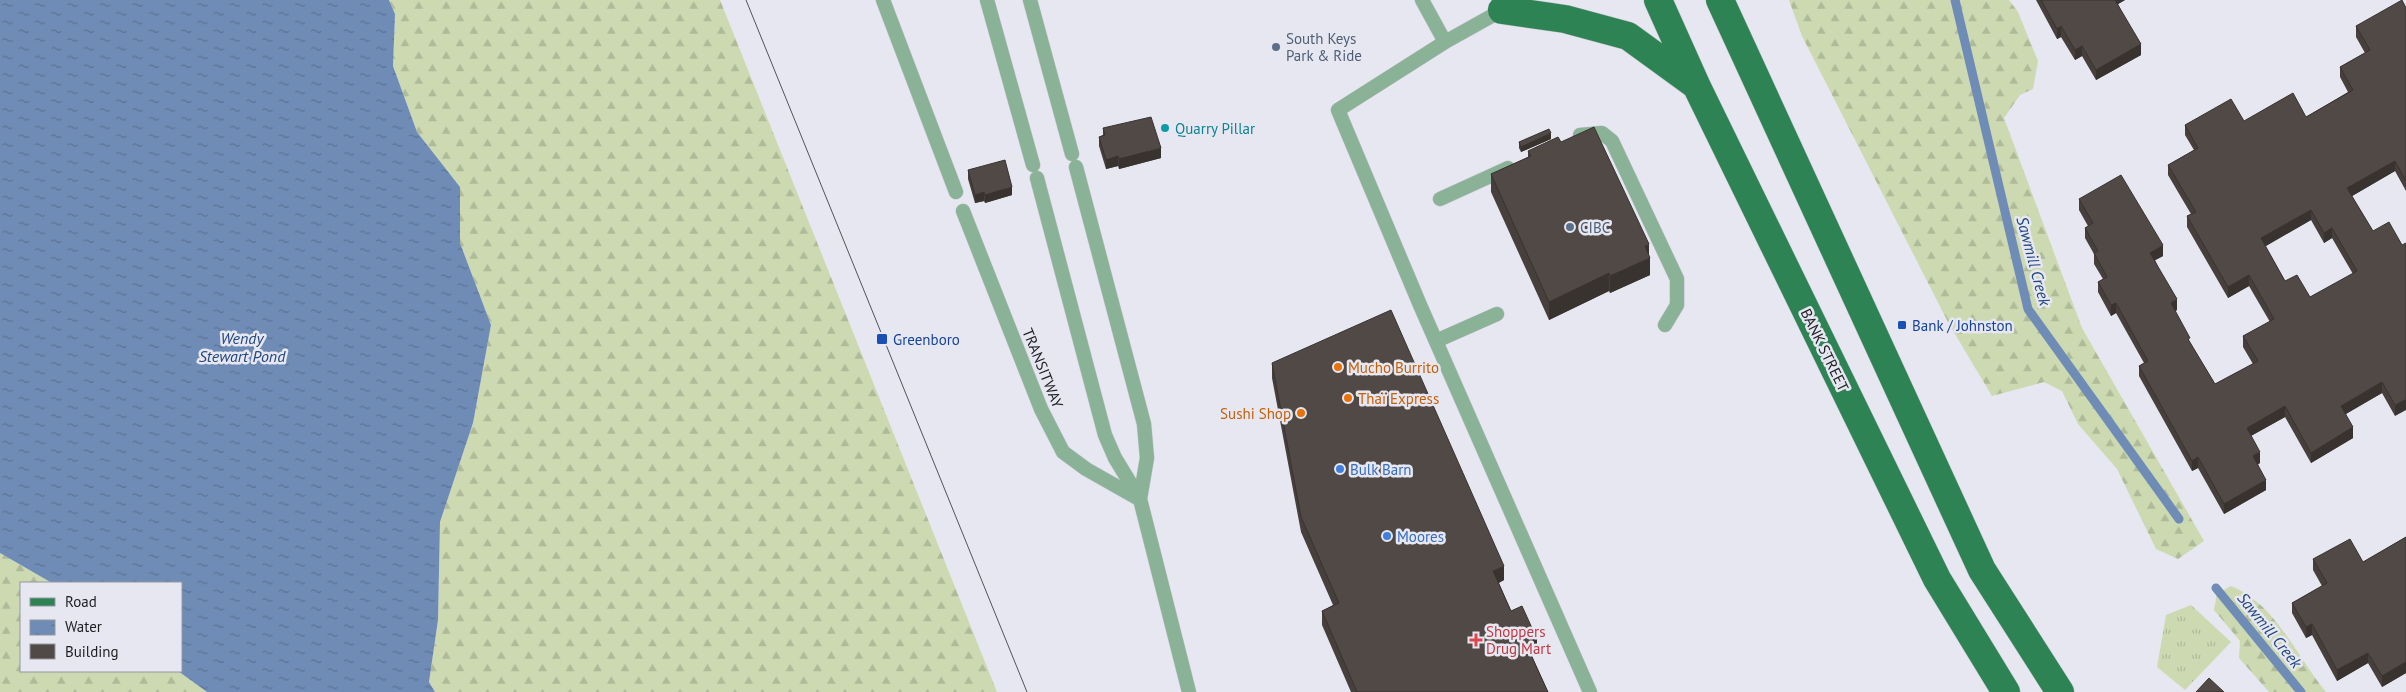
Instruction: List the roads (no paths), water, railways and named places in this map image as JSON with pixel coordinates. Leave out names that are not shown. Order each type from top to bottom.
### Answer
[{"type":"main road","name":"BANK STREET","points":[[1658,0],[1697,87],[1938,578],[2006,692]]},
{"type":"main road","points":[[1720,0],[1982,570],[2060,692]]},
{"type":"main road","points":[[1511,5],[1628,36],[1697,87]]},
{"type":"lane","points":[[883,0],[956,192]]},
{"type":"lane","points":[[986,0],[1035,171],[1105,435],[1115,458],[1140,499],[1189,692]]},
{"type":"lane","points":[[1030,0],[1144,424],[1146,458],[1140,499]]},
{"type":"lane","points":[[1422,0],[1445,42]]},
{"type":"lane","points":[[1511,5],[1445,42],[1338,110],[1436,341],[1590,692]]},
{"type":"lane","points":[[1566,141],[1584,133],[1602,133],[1612,141],[1677,279],[1677,305],[1665,325]]},
{"type":"lane","points":[[1440,199],[1521,162]]},
{"type":"lane","name":"TRANSITWAY","points":[[963,211],[1040,409],[1063,452],[1086,469],[1140,499]]},
{"type":"lane","points":[[1436,341],[1497,314]]},
{"type":"water","name":"Wendy Stewart Pond","points":[[0,0],[389,0],[395,14],[393,66],[417,132],[460,187],[460,243],[491,325],[473,423],[440,522],[438,620],[429,682],[435,692],[207,692],[179,672],[182,672],[182,582],[50,582],[0,553]]},
{"type":"waterway","name":"Sawmill Creek","points":[[1955,0],[2028,309],[2179,519]]},
{"type":"waterway","name":"Sawmill Creek","points":[[2216,588],[2301,692]]},
{"type":"tram line","points":[[746,0],[1027,692]]},
{"type":"place","name":"South Keys Park & Ride","points":[[1276,47]]},
{"type":"place","name":"Quarry Pillar","points":[[1165,128]]},
{"type":"place","name":"CIBC","points":[[1570,227]]},
{"type":"place","name":"Bank / Johnston","points":[[1902,325]]},
{"type":"place","name":"Greenboro","points":[[882,339]]},
{"type":"place","name":"Mucho Burrito","points":[[1338,367]]},
{"type":"place","name":"Thaï Express","points":[[1348,398]]},
{"type":"place","name":"Sushi Shop","points":[[1301,413]]},
{"type":"place","name":"Bulk Barn","points":[[1340,469]]},
{"type":"place","name":"Moores","points":[[1387,536]]},
{"type":"place","name":"Shoppers Drug Mart","points":[[1476,640]]}]
